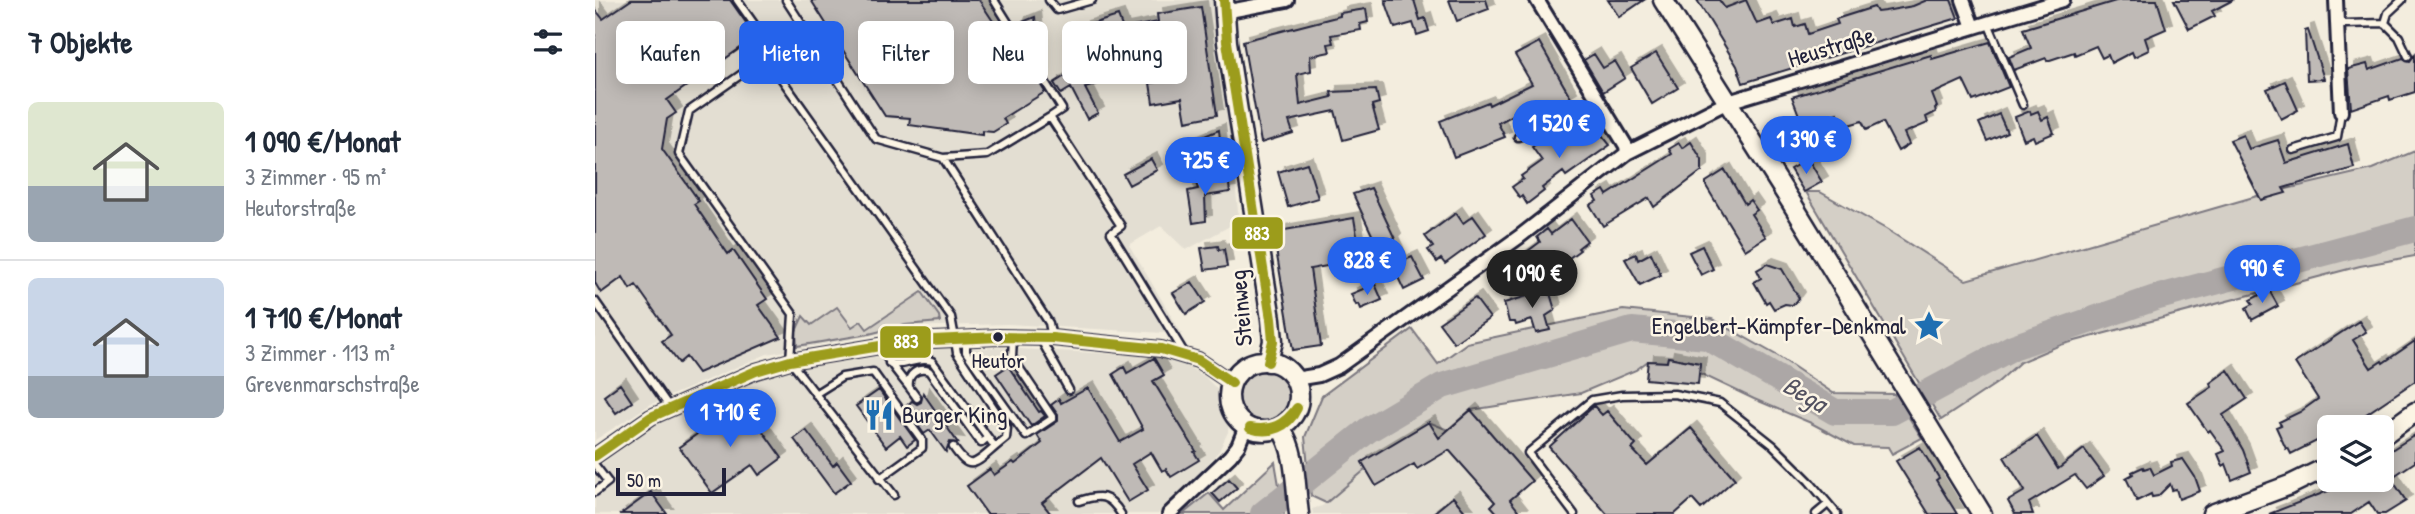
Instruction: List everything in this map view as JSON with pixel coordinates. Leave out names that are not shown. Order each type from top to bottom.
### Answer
[{"type":"street","points":[[1224,6],[1287,0]]},
{"type":"street","points":[[1537,0],[1626,146],[1627,153]]},
{"type":"street","points":[[1663,0],[1982,514]]},
{"type":"street","points":[[1963,0],[1973,27]]},
{"type":"street","name":"Heustraße","points":[[1294,379],[1319,375],[1339,366],[1519,237],[1627,153],[1728,102],[2063,0]]},
{"type":"street","points":[[2336,0],[2341,112]]},
{"type":"street","name":"Steinweg","points":[[1224,6],[1271,319],[1273,341],[1268,362]]},
{"type":"street","points":[[595,456],[637,426],[670,408],[756,371],[790,361],[910,341],[1046,338],[1161,349],[1198,360],[1232,383]]},
{"type":"street","points":[[1268,362],[1281,366],[1294,379],[1299,395],[1298,405],[1294,414],[1280,427],[1263,431],[1246,426],[1233,411],[1230,402],[1232,383],[1248,365],[1268,362]]},
{"type":"street","points":[[2394,427],[2415,412]]},
{"type":"street","points":[[1169,514],[1230,456],[1238,446],[1246,426]]},
{"type":"street","points":[[1280,427],[1289,440],[1299,514]]},
{"type":"street","points":[[2212,514],[2290,485],[2317,472]]},
{"type":"lane","points":[[737,0],[752,21]]},
{"type":"lane","points":[[786,0],[876,139],[943,158],[987,155],[1062,109],[994,0]]},
{"type":"lane","points":[[1049,0],[1057,10],[1092,0]]},
{"type":"lane","points":[[2385,23],[2388,13],[2402,0]]},
{"type":"lane","points":[[2336,17],[2344,24],[2385,23],[2399,37],[2408,56]]},
{"type":"lane","points":[[1988,23],[2023,105]]},
{"type":"lane","points":[[739,76],[689,111],[679,154],[793,314],[790,361],[894,495]]},
{"type":"lane","points":[[785,84],[951,317],[966,352],[1026,436],[1053,418],[1012,357],[1013,338]]},
{"type":"lane","points":[[1518,136],[1602,108]]},
{"type":"lane","points":[[2293,150],[2337,137],[2341,112]]},
{"type":"lane","points":[[1050,117],[1121,226],[1111,233],[1186,356]]},
{"type":"lane","points":[[943,158],[1049,323],[1046,338],[1069,390]]},
{"type":"lane","points":[[595,301],[670,408]]},
{"type":"lane","points":[[953,447],[964,463],[976,462],[1006,438],[1007,428],[957,353],[959,338]]},
{"type":"lane","points":[[880,346],[898,377],[916,398]]},
{"type":"lane","points":[[889,363],[900,366],[916,360],[932,361],[995,447]]},
{"type":"lane","points":[[909,387],[913,373],[921,369],[929,371],[981,443],[988,438]]},
{"type":"lane","points":[[815,394],[842,377],[873,373],[922,440],[922,448],[879,479]]},
{"type":"lane","points":[[1574,514],[1528,453],[1592,400],[1622,395],[1674,394],[1720,403],[1773,445],[1837,514]]},
{"type":"lane","points":[[595,465],[608,482],[595,492]]},
{"type":"lane","points":[[1079,500],[1097,495],[1113,502],[1121,514]]},
{"type":"lane","points":[[1816,514],[1828,504]]},
{"type":"shaded area","points":[[595,0],[1216,0],[1239,221],[1186,250],[1161,226],[1129,245],[1182,334],[1007,324],[905,327],[767,354],[651,404],[595,440]]},
{"type":"shaded area","points":[[2415,151],[2415,256],[2360,266],[2060,345],[2020,362],[1997,383],[1941,420],[1806,192],[1820,192],[1886,229],[1966,280],[2257,196],[2372,169]]},
{"type":"shaded area","points":[[922,292],[939,316],[940,322],[905,325],[797,346],[796,331],[803,316],[811,325],[837,307],[852,327],[861,321],[867,329]]},
{"type":"shaded area","points":[[1623,310],[1712,319],[1778,356],[1833,393],[1894,394],[1922,438],[1892,454],[1888,447],[1854,446],[1811,423],[1699,373],[1700,363],[1668,357],[1667,362],[1648,361],[1636,370],[1581,393],[1471,410],[1448,430],[1429,422],[1362,462],[1366,469],[1326,503],[1311,496],[1305,437],[1322,396],[1412,329],[1438,364],[1467,343]]},
{"type":"shaded area","points":[[931,348],[997,348],[1157,356],[1182,363],[1205,377],[1217,389],[1229,422],[1228,432],[1219,451],[1190,484],[1158,514],[595,514],[595,469],[654,425],[763,377],[790,370]]},
{"type":"shaded area","points":[[1264,371],[1282,378],[1289,396],[1282,414],[1264,421],[1246,414],[1239,396],[1246,378]]},
{"type":"shaded area","points":[[1429,422],[1448,430],[1521,514],[1313,514],[1312,509],[1322,506],[1366,469],[1362,462]]},
{"type":"shaded area","points":[[1275,462],[1284,514],[1183,514],[1209,493],[1224,510]]},
{"type":"building","points":[[631,0],[730,0],[745,21],[739,21],[739,49],[725,59],[725,21],[616,21],[616,84],[690,84],[667,100],[676,113],[667,119],[662,149],[699,201],[694,204],[728,254],[733,250],[767,299],[758,305],[781,337],[698,373],[686,357],[679,363],[662,341],[671,335],[636,285],[630,289],[623,277],[601,293],[595,283],[595,9],[603,19]]},
{"type":"building","points":[[811,0],[979,0],[993,21],[968,21],[968,84],[1040,84],[1045,92],[1003,118],[1006,124],[993,132],[982,131],[982,135],[909,125],[910,118],[885,116],[865,84],[954,84],[954,21],[858,21],[858,74],[844,52],[844,21],[824,21]]},
{"type":"building","points":[[1385,0],[1414,0],[1420,20],[1425,18],[1429,31],[1417,35],[1413,23],[1395,28]]},
{"type":"building","points":[[1449,0],[1486,0],[1489,9],[1457,21]]},
{"type":"building","points":[[1608,0],[1644,0],[1619,17]]},
{"type":"building","points":[[1697,0],[1719,0],[1725,8],[1746,0],[1757,24],[1771,19],[1774,25],[1793,19],[1795,27],[1805,24],[1808,34],[1838,24],[1836,19],[1874,7],[1877,12],[1885,11],[1913,6],[1927,0],[1951,0],[1958,18],[1743,83],[1737,66]]},
{"type":"building","points":[[2119,0],[2157,0],[2166,29],[2145,38],[2149,50],[2134,57],[2132,52],[2111,63],[2108,55],[2102,58],[2096,46],[2075,55],[2074,52],[2047,61],[2046,58],[2014,70],[2009,57],[2031,48],[2023,29]]},
{"type":"building","points":[[2174,0],[2233,0],[2212,11],[2215,16],[2189,29]]},
{"type":"building","points":[[1201,7],[1217,115],[1186,121],[1182,98],[1153,103],[1150,84],[1187,84],[1187,21],[1158,21],[1157,14]]},
{"type":"building","points":[[1366,9],[1368,22],[1360,24],[1361,30],[1331,35],[1333,43],[1328,44],[1330,52],[1310,56],[1311,71],[1297,74],[1300,105],[1332,97],[1331,92],[1376,90],[1379,103],[1372,105],[1379,130],[1343,140],[1335,111],[1289,121],[1293,133],[1261,143],[1243,41],[1340,16],[1340,13]]},
{"type":"building","points":[[1118,16],[1120,21],[1102,21]]},
{"type":"building","points":[[2308,30],[2324,79],[2307,80],[2305,31]]},
{"type":"building","points":[[1539,42],[1571,98],[1552,109],[1546,98],[1498,123],[1505,137],[1454,157],[1440,121],[1488,102],[1489,105],[1532,84],[1515,55]]},
{"type":"building","points":[[1990,42],[2009,87],[1973,101],[1963,80],[1932,94],[1936,112],[1926,117],[1928,123],[1904,133],[1909,144],[1898,151],[1883,122],[1866,130],[1862,121],[1842,127],[1837,113],[1802,123],[1792,97],[1931,55],[1932,59]]},
{"type":"building","points":[[1656,53],[1678,88],[1652,104],[1631,68]]},
{"type":"building","points":[[1594,54],[1603,68],[1615,61],[1625,78],[1603,92],[1584,60]]},
{"type":"building","points":[[2415,54],[2415,92],[2390,100],[2389,96],[2351,109],[2348,69],[2367,64],[2369,70],[2403,58],[2410,61]]},
{"type":"building","points":[[1062,78],[1062,84],[1098,84],[1085,88],[1098,113],[1087,119],[1071,88],[1061,94],[1054,83]]},
{"type":"building","points":[[2285,81],[2298,110],[2281,119],[2267,89]]},
{"type":"building","points":[[2030,111],[2031,114],[2038,111],[2042,120],[2048,117],[2054,133],[2035,141],[2033,136],[2024,140],[2015,117]]},
{"type":"building","points":[[1999,114],[2007,132],[1987,141],[1979,123]]},
{"type":"building","points":[[1593,124],[1610,145],[1566,176],[1563,172],[1527,204],[1522,196],[1520,198],[1512,187],[1523,179],[1521,176],[1542,161],[1532,147],[1554,131],[1564,145]]},
{"type":"building","points":[[1219,130],[1222,157],[1194,167],[1185,144]]},
{"type":"building","points":[[2243,135],[2249,149],[2278,140],[2286,163],[2348,144],[2354,168],[2283,188],[2286,193],[2261,200],[2230,140]]},
{"type":"building","points":[[1691,142],[1702,160],[1702,171],[1654,207],[1649,198],[1603,226],[1590,205],[1597,201],[1594,196],[1604,190],[1607,195],[1672,154],[1669,149],[1679,143],[1682,148]]},
{"type":"building","points":[[1151,159],[1157,170],[1129,185],[1123,174]]},
{"type":"building","points":[[1808,159],[1822,182],[1804,192],[1790,169]]},
{"type":"building","points":[[1307,163],[1318,198],[1288,207],[1278,172]]},
{"type":"building","points":[[1725,170],[1745,204],[1750,200],[1757,210],[1751,214],[1766,237],[1745,250],[1706,186],[1706,182]]},
{"type":"building","points":[[1228,178],[1230,192],[1205,196],[1206,221],[1193,223],[1188,191],[1198,189],[1196,183]]},
{"type":"building","points":[[1371,188],[1395,239],[1392,242],[1401,262],[1412,257],[1424,280],[1404,290],[1393,267],[1388,269],[1353,194]]},
{"type":"building","points":[[1456,213],[1463,223],[1473,216],[1486,234],[1445,264],[1441,259],[1437,262],[1428,250],[1433,247],[1425,236]]},
{"type":"building","points":[[1354,218],[1361,260],[1310,269],[1321,346],[1293,350],[1273,232]]},
{"type":"building","points":[[1571,219],[1587,241],[1578,248],[1580,250],[1538,281],[1520,257],[1540,242],[1537,237],[1547,229],[1551,234]]},
{"type":"building","points":[[1218,246],[1219,250],[1224,249],[1227,267],[1205,270],[1201,248]]},
{"type":"building","points":[[1702,246],[1713,269],[1701,275],[1689,252]]},
{"type":"building","points":[[1651,253],[1661,275],[1640,285],[1625,259],[1636,254],[1638,260]]},
{"type":"building","points":[[1767,264],[1782,269],[1799,298],[1792,305],[1785,304],[1774,309],[1769,301],[1766,303],[1754,282],[1761,278],[1757,270]]},
{"type":"building","points":[[1192,282],[1205,302],[1186,314],[1173,293]]},
{"type":"building","points":[[1375,284],[1382,300],[1361,309],[1351,294]]},
{"type":"building","points":[[1549,290],[1555,310],[1546,316],[1550,330],[1536,333],[1532,320],[1516,325],[1515,322],[1509,322],[1504,303]]},
{"type":"building","points":[[2269,290],[2278,306],[2252,320],[2246,308],[2253,304],[2250,300]]},
{"type":"building","points":[[1475,298],[1490,318],[1454,343],[1439,323]]},
{"type":"building","points":[[2359,321],[2366,332],[2353,340],[2371,368],[2415,341],[2415,381],[2365,415],[2317,415],[2317,441],[2291,454],[2276,427],[2281,425],[2279,422],[2318,399],[2295,363]]},
{"type":"building","points":[[1668,357],[1700,363],[1698,384],[1646,379],[1648,361],[1667,362]]},
{"type":"building","points":[[1154,358],[1164,375],[1153,381],[1199,460],[1171,477],[1166,469],[1162,471],[1151,452],[1132,464],[1148,490],[1128,502],[1101,458],[1042,503],[1051,514],[987,514],[967,486],[990,469],[994,475],[1013,462],[1015,464],[1042,443],[1037,435],[1058,421],[1058,415],[1051,405],[1059,399],[1061,403],[1088,388],[1120,442],[1143,429],[1113,374],[1124,367],[1127,373]]},
{"type":"building","points":[[1008,366],[1039,412],[1045,416],[1031,426],[996,374]]},
{"type":"building","points":[[2228,370],[2247,399],[2223,415],[2243,450],[2251,472],[2232,480],[2226,464],[2223,466],[2218,454],[2225,451],[2188,403],[2212,387],[2210,383]]},
{"type":"building","points":[[620,384],[632,402],[616,413],[604,396]]},
{"type":"building","points":[[879,390],[915,440],[907,446],[900,436],[886,447],[856,406]]},
{"type":"building","points":[[923,393],[958,443],[950,442],[946,452],[930,430],[924,434],[905,407],[912,401],[917,404],[921,402]]},
{"type":"building","points":[[742,402],[782,458],[759,475],[752,465],[712,493],[679,447]]},
{"type":"building","points":[[1594,406],[1602,415],[1607,411],[1636,445],[1632,449],[1647,465],[1691,428],[1735,479],[1701,509],[1692,499],[1675,514],[1607,514],[1549,447]]},
{"type":"building","points":[[1471,410],[1532,481],[1510,500],[1521,514],[1498,514],[1491,506],[1495,502],[1449,450],[1417,469],[1414,464],[1376,486],[1362,462],[1429,422],[1439,438]]},
{"type":"building","points":[[806,430],[833,466],[837,462],[851,481],[834,493],[794,439]]},
{"type":"building","points":[[2415,435],[2415,462],[2394,476],[2394,448]]},
{"type":"building","points":[[2037,436],[2058,469],[2084,449],[2104,476],[2086,489],[2075,475],[2029,503],[2033,514],[2015,514],[2008,501],[2025,491],[2004,457]]},
{"type":"building","points":[[1920,447],[1957,514],[1929,514],[1896,461]]},
{"type":"building","points":[[2183,459],[2195,477],[2200,491],[2179,499],[2176,489],[2172,490],[2170,484],[2158,496],[2152,497],[2151,494],[2137,501],[2126,478],[2133,474],[2132,472],[2150,467],[2154,475],[2172,466],[2171,462]]},
{"type":"building","points":[[1229,479],[1237,488],[1220,502],[1212,493]]},
{"type":"building","points":[[2394,483],[2406,501],[2385,514],[2377,514],[2369,502],[2351,514],[2269,514],[2325,492],[2394,492]]},
{"type":"building","points":[[651,492],[667,514],[621,514]]},
{"type":"building","points":[[1453,497],[1467,514],[1432,514]]},
{"type":"waterway","name":"Bega","points":[[1263,514],[1368,430],[1442,386],[1632,330],[1707,337],[1835,412],[1892,412],[2013,347],[2155,298],[2415,229]]},
{"type":"transit line","name":"883","points":[[1224,0],[1227,42],[1271,319],[1273,341],[1268,362]]},
{"type":"transit line","name":"883","points":[[595,456],[651,417],[756,371],[790,361],[910,341],[999,337],[1052,338],[1161,349],[1198,360],[1232,383]]},
{"type":"transit line","name":"883","points":[[1250,428],[1265,429],[1277,426],[1288,419],[1297,408]]},
{"type":"transit line","name":"883","points":[[1250,428],[1278,428],[1289,420],[1297,408]]},
{"type":"place","name":"Engelbert-Kämpfer-Denkmal","points":[[1929,326]]},
{"type":"place","name":"Heutor","points":[[998,337]]},
{"type":"place","name":"Burger King","points":[[879,415]]}]
